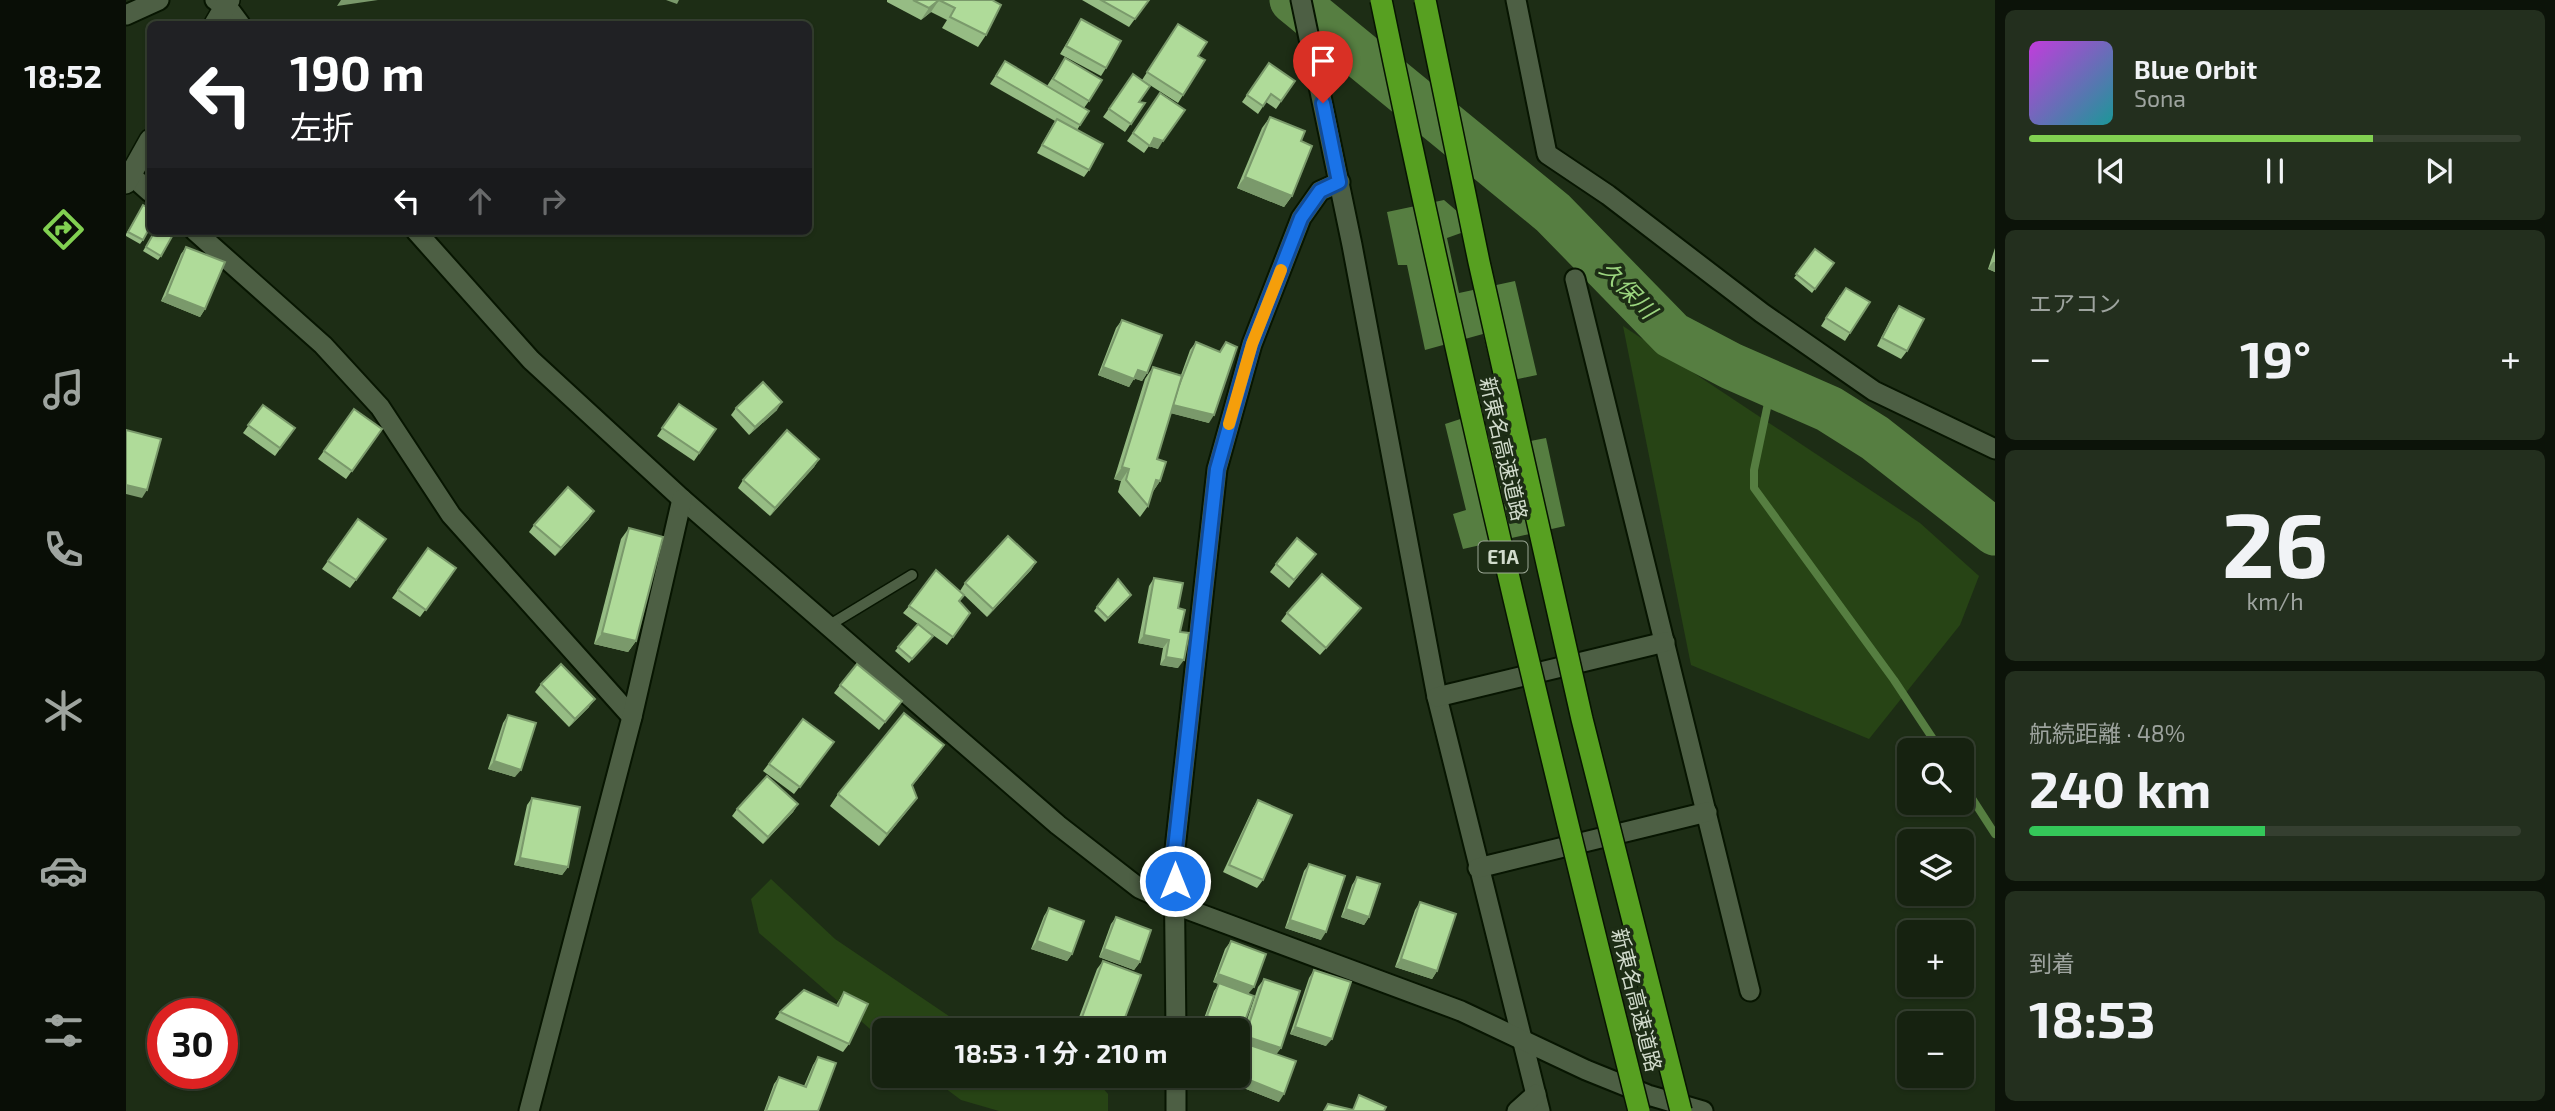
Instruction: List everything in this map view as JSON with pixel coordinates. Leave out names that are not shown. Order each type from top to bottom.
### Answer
[{"type":"highway","name":"新東名高速道路","points":[[1381,0],[1436,267],[1540,719],[1639,1111]]},
{"type":"highway","name":"新東名高速道路","points":[[1425,0],[1479,261],[1582,719],[1681,1111]]},
{"type":"street","points":[[126,15],[159,0]]},
{"type":"street","points":[[1301,0],[1339,182],[1437,697],[1538,1103],[1517,1111]]},
{"type":"street","points":[[1516,0],[1547,154],[1608,195],[1762,313],[1874,391],[1995,449]]},
{"type":"street","points":[[216,21],[223,2]]},
{"type":"street","points":[[223,2],[238,21]]},
{"type":"street","points":[[147,145],[128,176],[147,190]]},
{"type":"street","points":[[1176,1018],[1174,858],[1217,469],[1252,344],[1301,218],[1320,191],[1339,182]]},
{"type":"street","points":[[199,235],[323,345],[380,407],[451,514],[632,717]]},
{"type":"street","points":[[420,235],[531,360],[682,499],[1058,825],[1139,888],[1176,905],[1461,1011],[1586,1070],[1648,1095],[1703,1111]]},
{"type":"street","points":[[1575,279],[1605,411],[1665,642],[1750,991]]},
{"type":"street","points":[[529,1111],[632,717],[682,499]]},
{"type":"street","points":[[1437,697],[1665,642]]},
{"type":"street","points":[[1478,868],[1707,813]]},
{"type":"street","points":[[1176,1088],[1176,1111]]},
{"type":"lane","points":[[828,625],[912,575]]},
{"type":"shaded area","points":[[1444,200],[1458,212],[1461,233],[1447,238],[1459,293],[1515,281],[1537,375],[1495,384],[1483,334],[1425,350],[1407,265],[1398,265],[1387,212]]},
{"type":"shaded area","points":[[1623,326],[1920,523],[1979,576],[1960,625],[1869,739],[1691,665]]},
{"type":"shaded area","points":[[1479,413],[1488,449],[1546,438],[1565,526],[1463,549],[1453,514],[1466,510],[1445,424]]},
{"type":"shaded area","points":[[771,879],[835,939],[952,1018],[872,1018],[872,1031],[759,933],[751,899]]},
{"type":"shaded area","points":[[945,1088],[1103,1088],[1108,1094],[1108,1111],[999,1111],[961,1100]]},
{"type":"building","points":[[913,0],[939,0],[929,8]]},
{"type":"building","points":[[939,0],[992,0],[1001,5],[986,35],[950,17],[955,8]]},
{"type":"building","points":[[1101,0],[1149,0],[1135,19]]},
{"type":"building","points":[[1081,19],[1121,41],[1106,68],[1066,46]]},
{"type":"building","points":[[1178,24],[1207,42],[1198,56],[1205,60],[1183,95],[1147,72]]},
{"type":"building","points":[[1065,58],[1102,80],[1089,101],[1053,79]]},
{"type":"building","points":[[1005,61],[1089,111],[1080,125],[996,76]]},
{"type":"building","points":[[1269,63],[1295,81],[1281,101],[1271,94],[1263,106],[1247,95]]},
{"type":"building","points":[[1133,74],[1150,86],[1139,102],[1145,103],[1131,124],[1109,109]]},
{"type":"building","points":[[1160,93],[1185,110],[1163,141],[1154,138],[1150,146],[1133,133]]},
{"type":"building","points":[[1270,117],[1305,131],[1301,141],[1312,146],[1292,196],[1245,177]]},
{"type":"building","points":[[1057,119],[1103,144],[1089,170],[1042,145]]},
{"type":"building","points":[[143,205],[147,207],[147,233],[143,240],[128,232]]},
{"type":"building","points":[[153,235],[173,235],[161,256],[146,247]]},
{"type":"building","points":[[186,247],[225,262],[205,309],[167,294]]},
{"type":"building","points":[[1815,249],[1834,263],[1815,289],[1796,274]]},
{"type":"building","points":[[1846,288],[1870,302],[1850,333],[1826,318]]},
{"type":"building","points":[[1899,306],[1924,319],[1907,351],[1882,338]]},
{"type":"building","points":[[1122,320],[1162,335],[1147,373],[1138,370],[1134,379],[1103,367]]},
{"type":"building","points":[[1196,342],[1220,352],[1226,342],[1237,347],[1214,415],[1173,405]]},
{"type":"building","points":[[1153,367],[1182,376],[1157,459],[1166,462],[1160,481],[1156,480],[1148,506],[1126,480],[1129,469],[1122,467]]},
{"type":"building","points":[[763,382],[782,402],[755,427],[736,408]]},
{"type":"building","points":[[679,404],[716,429],[699,453],[662,428]]},
{"type":"building","points":[[263,405],[295,428],[280,448],[248,425]]},
{"type":"building","points":[[354,409],[382,429],[352,471],[324,451]]},
{"type":"building","points":[[126,430],[161,439],[147,490],[126,485]]},
{"type":"building","points":[[787,430],[819,459],[775,508],[743,480]]},
{"type":"building","points":[[568,487],[594,511],[561,548],[534,525]]},
{"type":"building","points":[[358,519],[386,539],[356,580],[328,561]]},
{"type":"building","points":[[629,528],[663,537],[636,641],[602,633]]},
{"type":"building","points":[[1008,536],[1036,562],[993,609],[965,583]]},
{"type":"building","points":[[1297,538],[1316,554],[1294,580],[1276,564]]},
{"type":"building","points":[[428,548],[456,568],[426,610],[398,590]]},
{"type":"building","points":[[936,570],[964,595],[959,601],[970,613],[953,637],[909,606]]},
{"type":"building","points":[[1322,574],[1361,608],[1326,648],[1287,613]]},
{"type":"building","points":[[1154,578],[1183,583],[1178,608],[1185,610],[1180,632],[1189,633],[1184,660],[1166,657],[1169,640],[1144,635]]},
{"type":"building","points":[[1118,579],[1131,595],[1108,618],[1097,607]]},
{"type":"building","points":[[918,624],[933,636],[912,659],[898,647]]},
{"type":"building","points":[[561,664],[595,699],[575,719],[541,684]]},
{"type":"building","points":[[857,664],[902,701],[885,722],[840,685]]},
{"type":"building","points":[[904,713],[944,745],[912,785],[917,798],[887,834],[838,794]]},
{"type":"building","points":[[508,715],[536,723],[521,770],[494,761]]},
{"type":"building","points":[[803,719],[834,742],[800,787],[769,764]]},
{"type":"building","points":[[767,776],[798,804],[768,837],[737,809]]},
{"type":"building","points":[[532,798],[580,807],[568,867],[520,858]]},
{"type":"building","points":[[1258,800],[1292,815],[1263,880],[1229,865]]},
{"type":"building","points":[[1309,864],[1345,876],[1326,932],[1290,920]]},
{"type":"building","points":[[1357,877],[1380,884],[1369,917],[1346,909]]},
{"type":"building","points":[[1420,902],[1456,914],[1437,971],[1401,959]]},
{"type":"building","points":[[1049,908],[1084,921],[1072,954],[1037,941]]},
{"type":"building","points":[[1116,917],[1151,930],[1140,962],[1104,949]]},
{"type":"building","points":[[1231,941],[1266,954],[1254,987],[1218,974]]},
{"type":"building","points":[[1103,961],[1141,975],[1125,1018],[1082,1018]]},
{"type":"building","points":[[1314,970],[1351,982],[1332,1039],[1295,1027]]},
{"type":"building","points":[[1264,979],[1300,991],[1281,1048],[1250,1038],[1250,1021]]},
{"type":"building","points":[[1219,983],[1254,996],[1246,1018],[1207,1016]]},
{"type":"building","points":[[804,990],[838,1006],[844,992],[868,1004],[849,1044],[780,1012]]},
{"type":"building","points":[[1250,1045],[1296,1061],[1284,1094],[1250,1080]]},
{"type":"building","points":[[818,1057],[836,1063],[818,1111],[766,1111],[779,1077],[806,1087]]},
{"type":"building","points":[[1359,1095],[1386,1107],[1384,1111],[1324,1111],[1328,1104],[1353,1110]]},
{"type":"waterway","name":"久保川","points":[[1293,0],[1553,213],[1672,335],[1731,366],[1829,409],[1875,438],[1995,532]]},
{"type":"waterway","points":[[1772,384],[1754,470],[1754,488],[1894,680],[1932,738]]},
{"type":"waterway","points":[[1974,802],[1995,834]]},
{"type":"slow traffic","points":[[1229,424],[1252,344],[1281,270]]},
{"type":"route","points":[[1175,881],[1174,858],[1217,469],[1252,344],[1301,218],[1320,191],[1339,182],[1323,103]]}]
